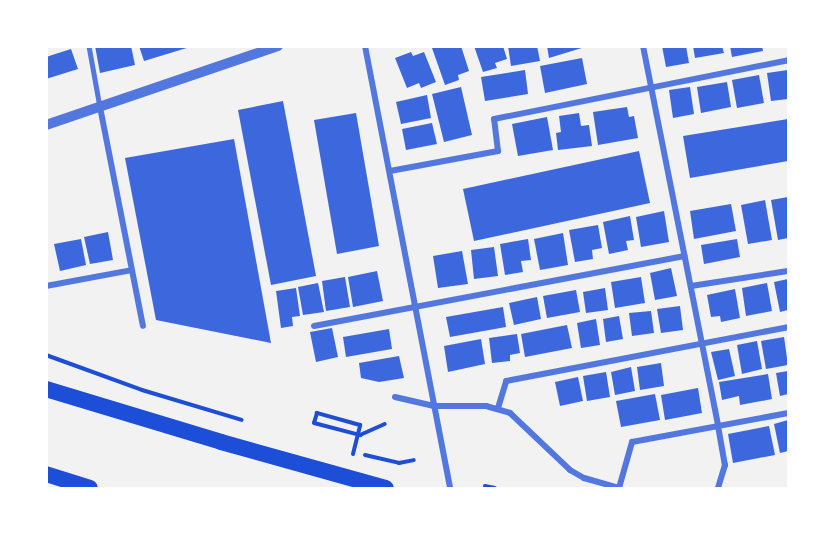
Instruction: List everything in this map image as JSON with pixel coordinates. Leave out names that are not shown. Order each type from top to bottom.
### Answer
[{"type":"highway","points":[[46,388],[221,442],[386,489]]},
{"type":"highway","points":[[46,474],[90,489]]},
{"type":"street","points":[[46,125],[278,46]]},
{"type":"street","points":[[365,46],[450,489]]},
{"type":"street","points":[[644,46],[718,426],[724,465],[718,489]]},
{"type":"street","points":[[390,171],[498,151],[494,119],[789,60]]},
{"type":"street","points":[[100,107],[143,326]]},
{"type":"street","points":[[314,327],[684,256]]},
{"type":"street","points":[[46,286],[132,270]]},
{"type":"street","points":[[691,286],[789,271]]},
{"type":"street","points":[[498,408],[506,381],[789,327]]},
{"type":"street","points":[[395,397],[434,406],[498,408],[521,421],[570,470],[584,478],[620,488],[632,442],[789,413]]},
{"type":"lane","points":[[89,46],[100,107]]},
{"type":"path","points":[[46,355],[142,390],[244,421]]},
{"type":"path","points":[[360,424],[317,413],[314,423],[360,435],[385,424]]},
{"type":"path","points":[[344,449],[399,463],[414,460]]},
{"type":"path","points":[[485,486],[495,489]]},
{"type":"building","points":[[95,46],[131,46],[135,65],[100,73]]},
{"type":"building","points":[[139,46],[190,46],[190,47],[144,61]]},
{"type":"building","points":[[461,46],[469,71],[458,75],[459,80],[445,85],[432,48]]},
{"type":"building","points":[[474,46],[503,46],[507,59],[495,63],[497,68],[483,72]]},
{"type":"building","points":[[508,46],[537,46],[540,61],[511,66]]},
{"type":"building","points":[[547,46],[585,46],[585,47],[549,58]]},
{"type":"building","points":[[662,46],[686,46],[689,63],[666,67]]},
{"type":"building","points":[[693,46],[722,46],[724,53],[695,58]]},
{"type":"building","points":[[730,46],[762,46],[763,51],[732,57]]},
{"type":"building","points":[[71,49],[78,69],[46,79],[46,57]]},
{"type":"building","points":[[411,52],[413,56],[424,52],[436,82],[421,88],[419,83],[407,88],[395,58]]},
{"type":"building","points":[[582,58],[587,84],[545,93],[540,66]]},
{"type":"building","points":[[525,70],[528,94],[485,101],[481,77]]},
{"type":"building","points":[[788,70],[788,99],[771,101],[767,73]]},
{"type":"building","points":[[759,75],[764,103],[737,108],[732,80]]},
{"type":"building","points":[[727,82],[731,107],[701,113],[697,87]]},
{"type":"building","points":[[461,87],[472,135],[444,142],[432,94]]},
{"type":"building","points":[[690,87],[694,114],[673,118],[669,90]]},
{"type":"building","points":[[427,95],[431,118],[401,124],[396,102]]},
{"type":"building","points":[[283,101],[316,276],[271,285],[238,110]]},
{"type":"building","points":[[627,107],[629,117],[634,116],[638,138],[598,145],[593,112]]},
{"type":"building","points":[[356,113],[379,246],[337,254],[314,120]]},
{"type":"building","points":[[579,113],[581,126],[589,125],[592,146],[558,150],[556,133],[561,132],[559,116]]},
{"type":"building","points":[[547,117],[553,150],[518,156],[512,124]]},
{"type":"building","points":[[788,119],[788,161],[690,178],[683,136]]},
{"type":"building","points":[[432,123],[437,144],[406,150],[402,129]]},
{"type":"building","points":[[234,139],[271,343],[156,320],[125,158]]},
{"type":"building","points":[[639,151],[650,203],[474,241],[463,189]]},
{"type":"building","points":[[788,197],[788,238],[778,240],[771,200]]},
{"type":"building","points":[[765,200],[772,240],[748,244],[741,205]]},
{"type":"building","points":[[731,204],[736,231],[694,239],[690,211]]},
{"type":"building","points":[[664,211],[669,242],[641,247],[636,217]]},
{"type":"building","points":[[630,216],[634,240],[626,241],[628,250],[609,254],[603,222]]},
{"type":"building","points":[[598,225],[602,248],[592,250],[593,259],[575,262],[569,230]]},
{"type":"building","points":[[108,232],[113,260],[90,264],[84,237]]},
{"type":"building","points":[[563,233],[568,265],[540,270],[534,239]]},
{"type":"building","points":[[81,239],[86,265],[60,271],[54,244]]},
{"type":"building","points":[[528,239],[531,260],[521,261],[523,272],[505,275],[500,244]]},
{"type":"building","points":[[737,239],[740,257],[704,264],[701,245]]},
{"type":"building","points":[[494,247],[498,276],[474,279],[471,250]]},
{"type":"building","points":[[462,251],[468,284],[438,288],[433,256]]},
{"type":"building","points":[[671,268],[677,296],[655,300],[650,273]]},
{"type":"building","points":[[377,271],[383,301],[353,307],[348,277]]},
{"type":"building","points":[[345,277],[350,307],[326,311],[322,281]]},
{"type":"building","points":[[641,277],[645,303],[615,308],[611,282]]},
{"type":"building","points":[[788,279],[788,310],[780,312],[774,282]]},
{"type":"building","points":[[318,283],[324,312],[303,315],[298,287]]},
{"type":"building","points":[[767,283],[772,311],[746,316],[742,288]]},
{"type":"building","points":[[296,288],[300,316],[292,317],[293,326],[281,328],[276,291]]},
{"type":"building","points":[[605,288],[608,310],[586,313],[583,292]]},
{"type":"building","points":[[735,289],[740,318],[721,322],[720,316],[711,317],[707,295]]},
{"type":"building","points":[[576,290],[580,312],[547,318],[543,296]]},
{"type":"building","points":[[537,297],[541,319],[514,325],[509,303]]},
{"type":"building","points":[[680,306],[683,330],[661,333],[657,309]]},
{"type":"building","points":[[503,307],[506,327],[450,337],[446,317]]},
{"type":"building","points":[[651,311],[654,333],[632,336],[629,313]]},
{"type":"building","points":[[619,316],[623,339],[606,342],[603,319]]},
{"type":"building","points":[[596,319],[600,345],[581,348],[577,323]]},
{"type":"building","points":[[567,325],[572,348],[525,357],[521,334]]},
{"type":"building","points":[[332,328],[338,357],[316,362],[310,332]]},
{"type":"building","points":[[389,329],[392,349],[346,357],[343,337]]},
{"type":"building","points":[[517,334],[520,353],[510,355],[510,361],[492,363],[489,338]]},
{"type":"building","points":[[784,337],[788,365],[766,369],[761,341]]},
{"type":"building","points":[[481,339],[485,364],[448,372],[444,346]]},
{"type":"building","points":[[757,341],[762,369],[742,374],[737,345]]},
{"type":"building","points":[[729,349],[735,376],[718,380],[711,352]]},
{"type":"building","points":[[399,356],[404,378],[379,382],[361,378],[359,363]]},
{"type":"building","points":[[661,363],[664,386],[640,390],[637,367]]},
{"type":"building","points":[[631,367],[635,391],[615,395],[611,372]]},
{"type":"building","points":[[788,371],[788,394],[780,396],[776,373]]},
{"type":"building","points":[[606,372],[610,397],[587,401],[583,376]]},
{"type":"building","points":[[768,374],[772,399],[740,405],[739,396],[722,400],[719,382]]},
{"type":"building","points":[[578,377],[583,401],[560,406],[555,382]]},
{"type":"building","points":[[698,388],[702,413],[665,420],[661,395]]},
{"type":"building","points":[[655,394],[660,420],[621,427],[616,401]]},
{"type":"building","points":[[788,420],[788,451],[780,453],[774,424]]},
{"type":"building","points":[[769,426],[775,455],[733,463],[728,434]]}]
